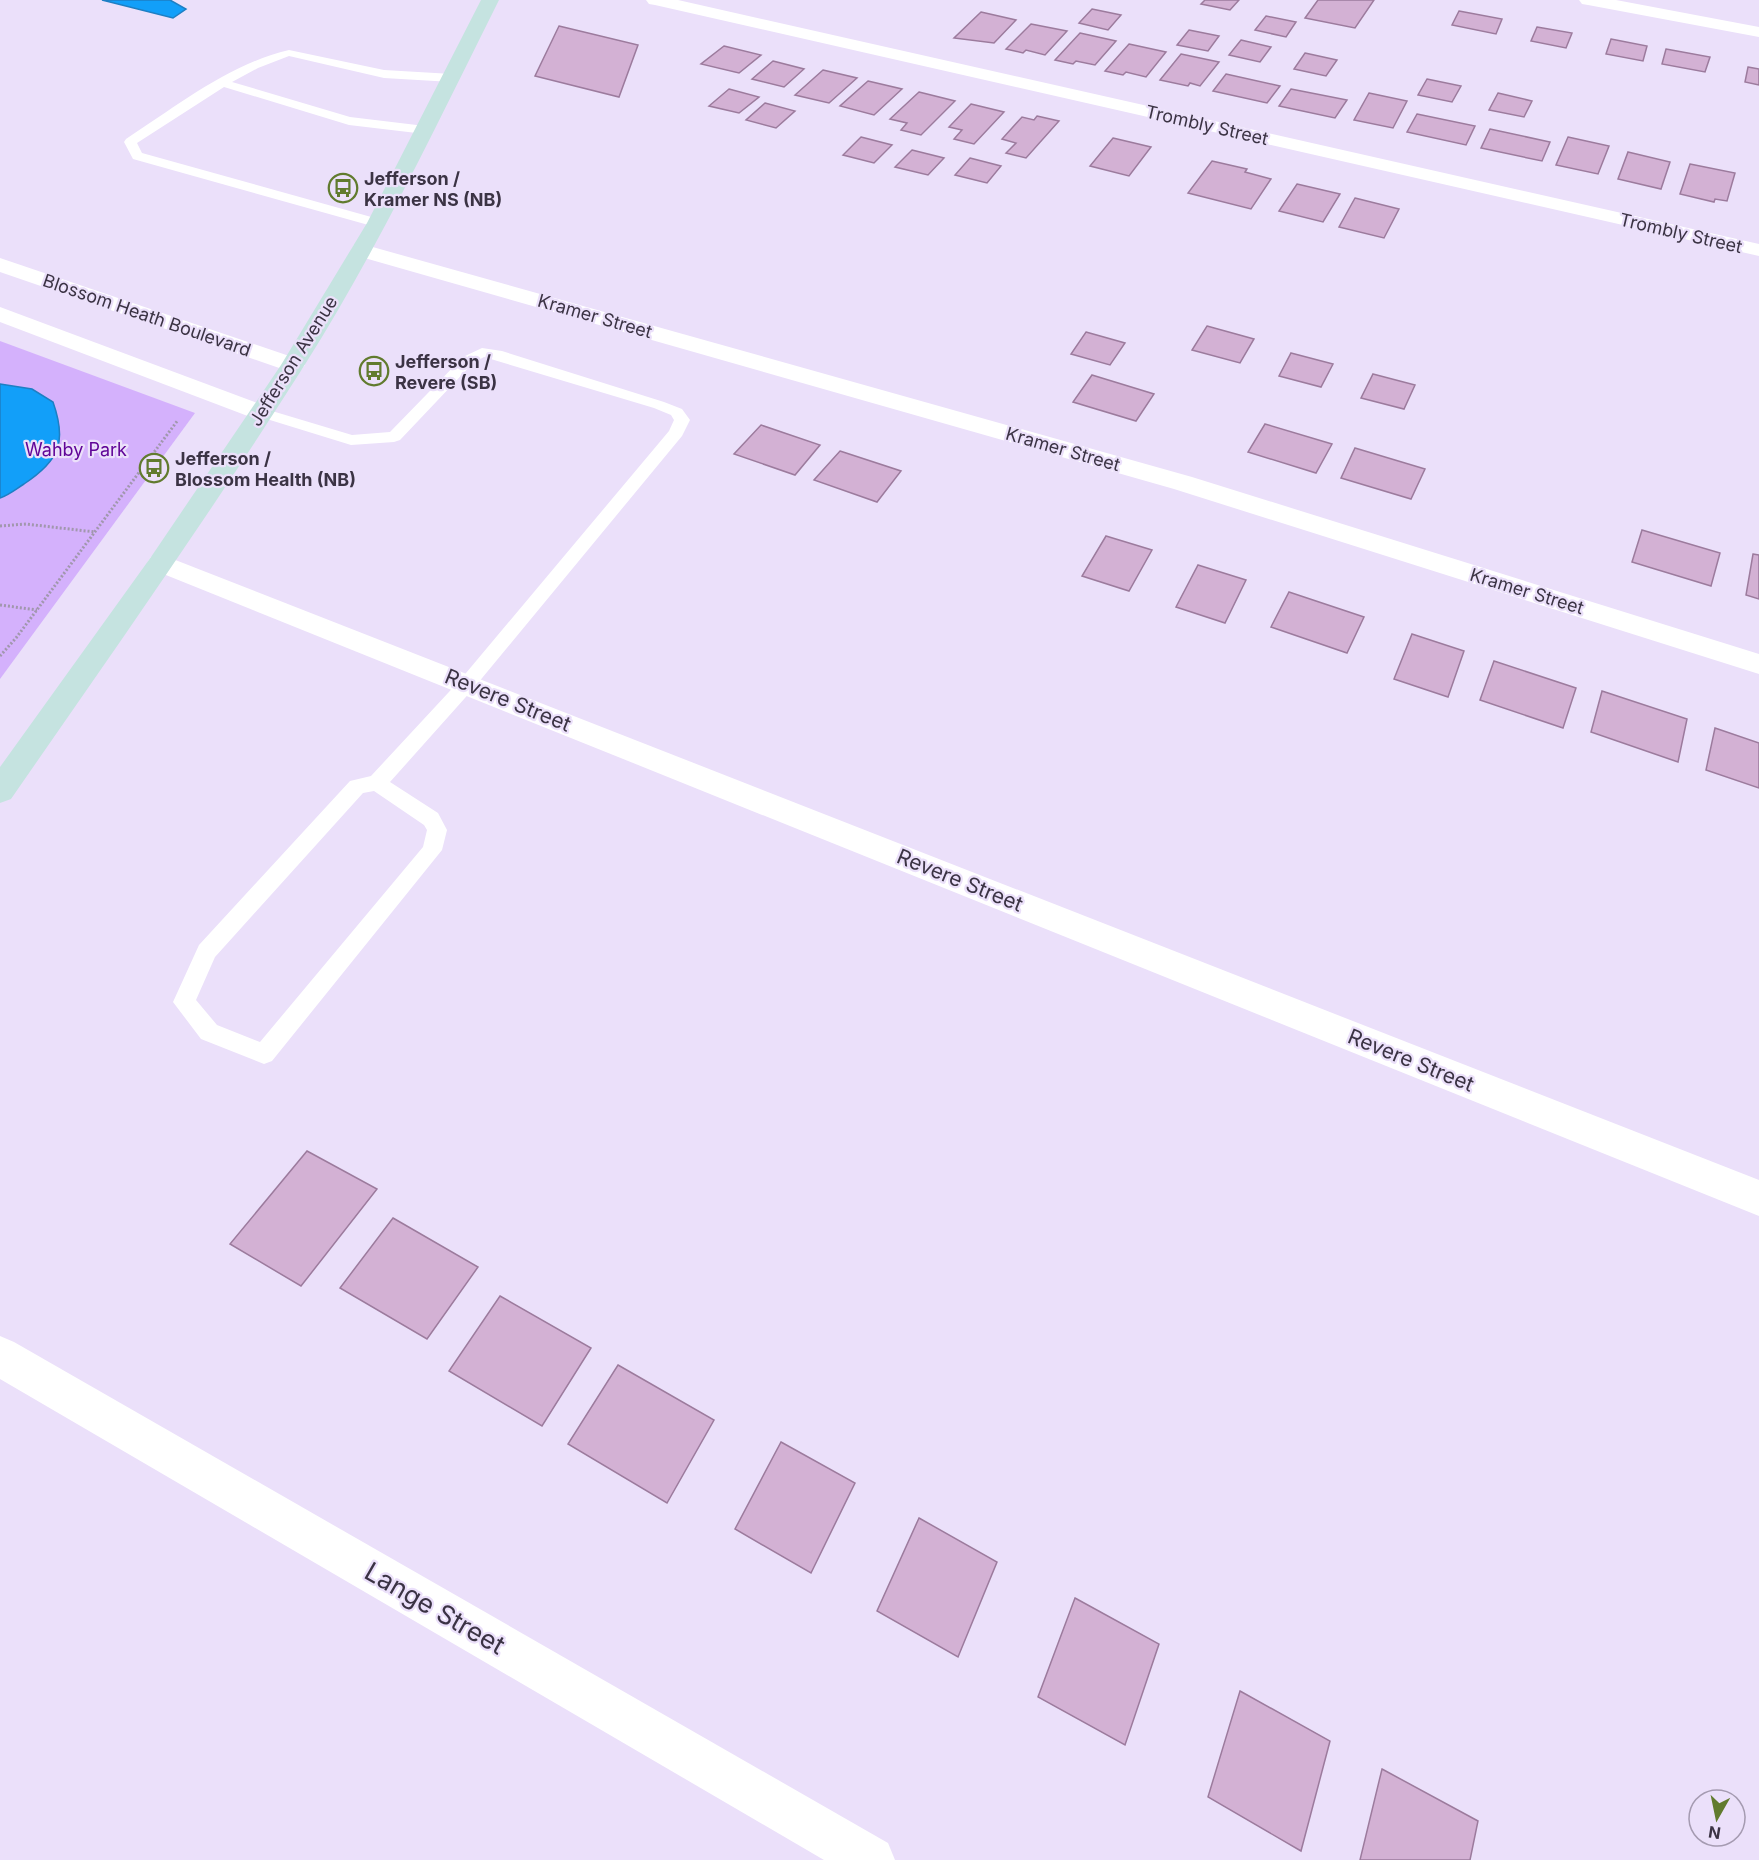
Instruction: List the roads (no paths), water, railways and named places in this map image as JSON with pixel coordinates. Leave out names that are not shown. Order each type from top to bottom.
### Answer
[{"type":"main road","name":"Jefferson Avenue","points":[[0,791],[160,563],[293,365],[362,250],[490,0]]},
{"type":"street","name":"Trombly Street","points":[[655,0],[1759,250]]},
{"type":"street","points":[[1588,0],[1759,32]]},
{"type":"street","name":"Kramer Street","points":[[362,250],[1183,483],[1759,664]]},
{"type":"street","name":"Blossom Heath Boulevard","points":[[0,264],[293,365]]},
{"type":"street","points":[[0,314],[262,413]]},
{"type":"street","name":"Revere Street","points":[[160,563],[1759,1198]]},
{"type":"street","name":"Lange Street","points":[[0,1356],[871,1860]]},
{"type":"lane","points":[[376,223],[137,156],[130,142],[224,83],[276,54],[289,53],[384,74],[452,78]]},
{"type":"lane","points":[[224,83],[349,122],[425,130]]},
{"type":"lane","points":[[262,413],[351,440],[394,437],[468,360],[482,352],[496,354],[677,412],[682,420],[676,433],[467,684],[377,783],[357,786],[207,951],[184,1002],[209,1032],[264,1054],[432,849],[437,830],[431,819],[377,783]]},
{"type":"water","points":[[102,0],[170,0],[186,9],[173,18]]},
{"type":"water","points":[[0,384],[32,389],[53,402],[59,439],[53,458],[46,467],[24,484],[0,498]]},
{"type":"place","name":"Jefferson / Kramer NS (NB)","points":[[343,188]]},
{"type":"place","name":"Jefferson / Revere (SB)","points":[[374,371]]},
{"type":"place","name":"Jefferson / Blossom Health (NB)","points":[[154,468]]},
{"type":"park label","name":"Wahby Park","points":[[76,449]]}]
